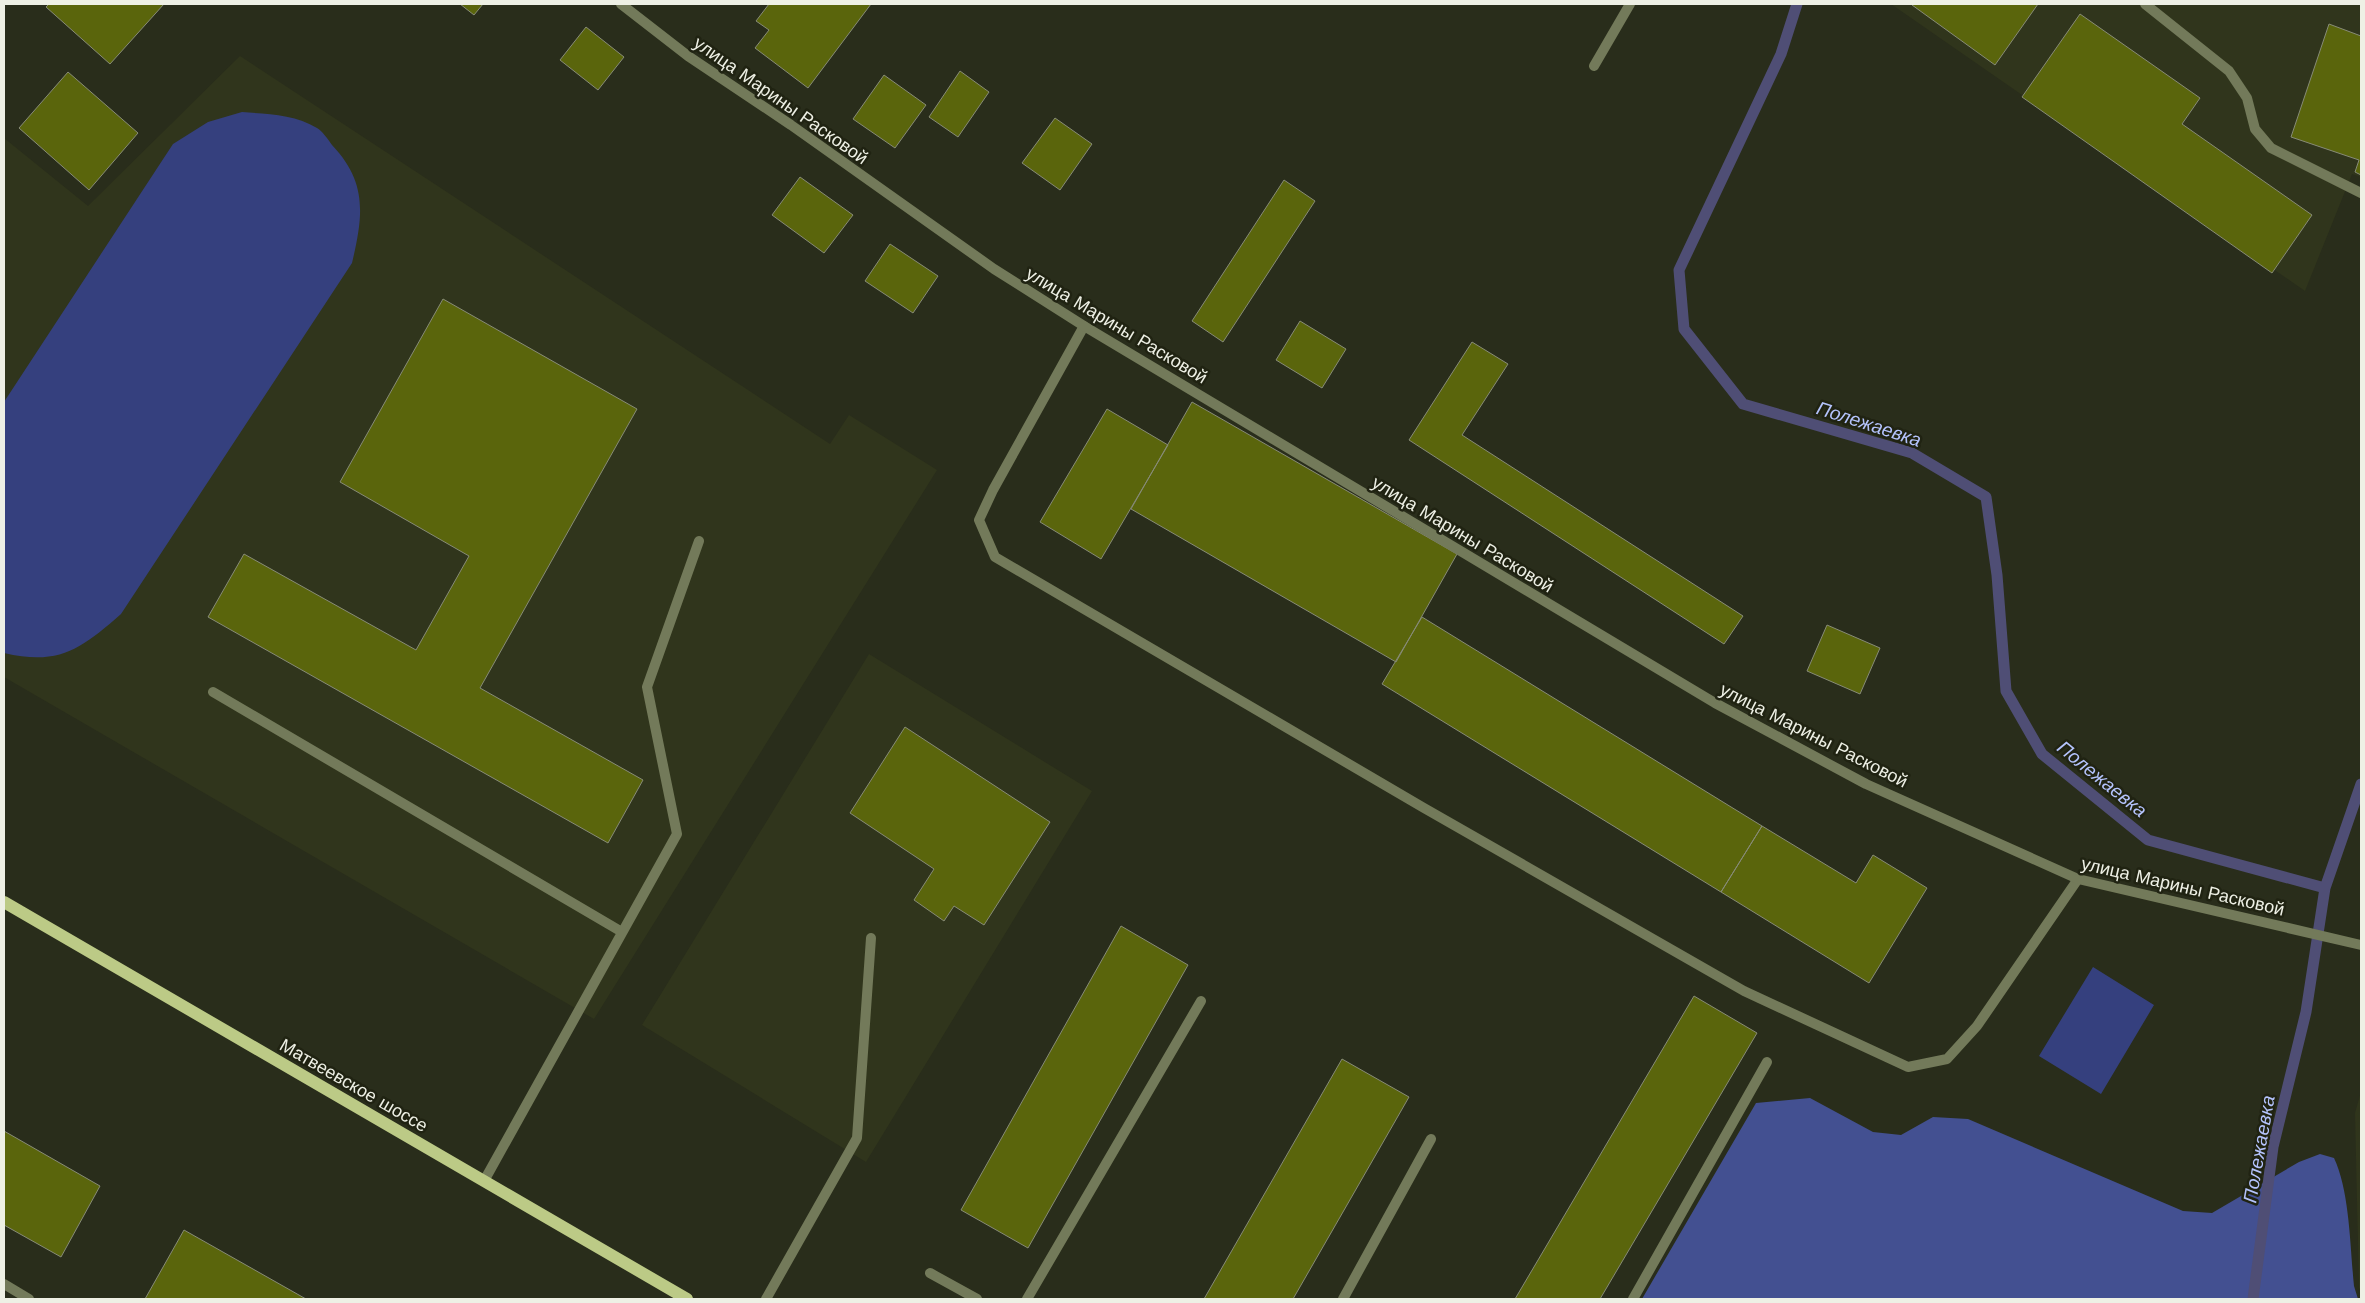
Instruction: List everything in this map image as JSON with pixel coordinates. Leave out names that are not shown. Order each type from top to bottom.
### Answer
[{"type":"main road","name":"Матвеевское шоссе","points":[[4,902],[687,1299]]},
{"type":"street","name":"улица Марины Расковой","points":[[621,4],[688,56],[790,125],[940,232],[1084,326],[1723,708],[1866,784],[2078,879],[2361,945]]},
{"type":"street","points":[[1594,66],[1630,4]]},
{"type":"street","points":[[2145,4],[2229,71],[2247,98],[2256,129],[2264,142],[2272,148],[2361,193]]},
{"type":"street","points":[[1084,326],[993,490],[979,520],[995,556],[1744,991],[1908,1067],[1947,1059],[1977,1026],[2078,879]]},
{"type":"street","points":[[484,1181],[677,834],[647,687],[699,541]]},
{"type":"street","points":[[212,692],[622,932]]},
{"type":"street","points":[[766,1299],[857,1138],[871,938]]},
{"type":"street","points":[[1028,1299],[1201,1001]]},
{"type":"street","points":[[1633,1299],[1767,1062]]},
{"type":"street","points":[[1343,1299],[1430,1139]]},
{"type":"street","points":[[930,1273],[977,1299]]},
{"type":"street","points":[[4,1284],[29,1299]]},
{"type":"shaded area","points":[[1891,4],[2361,4],[2361,177],[2352,174],[2305,291]]},
{"type":"shaded area","points":[[240,56],[830,444],[849,415],[937,470],[594,1019],[4,677],[4,138],[88,206]]},
{"type":"shaded area","points":[[242,112],[290,117],[308,123],[325,135],[344,159],[352,173],[360,201],[359,230],[352,263],[121,614],[94,637],[55,656],[23,656],[4,653],[4,402],[173,144],[208,122]]},
{"type":"shaded area","points":[[869,654],[1092,791],[866,1162],[642,1025]]},
{"type":"shaded area","points":[[2093,967],[2154,1005],[2101,1094],[2039,1056]]},
{"type":"shaded area","points":[[2361,1092],[2361,1290],[2359,1288],[2355,1113]]},
{"type":"shaded area","points":[[1810,1098],[1873,1132],[1901,1135],[1933,1117],[1968,1119],[2183,1211],[2212,1213],[2299,1162],[2320,1154],[2334,1158],[2346,1203],[2354,1286],[2358,1299],[1642,1299],[1756,1103]]},
{"type":"building","points":[[49,4],[164,4],[110,64],[46,7]]},
{"type":"building","points":[[460,4],[483,4],[474,15]]},
{"type":"building","points":[[769,4],[871,4],[808,88],[755,48],[769,30],[756,21]]},
{"type":"building","points":[[1913,4],[2038,4],[1995,65]]},
{"type":"building","points":[[2080,14],[2200,98],[2182,124],[2312,215],[2272,273],[2022,97]]},
{"type":"building","points":[[2329,24],[2361,36],[2361,175],[2355,172],[2359,160],[2291,137]]},
{"type":"building","points":[[586,27],[624,57],[598,90],[560,60]]},
{"type":"building","points":[[960,71],[989,92],[958,137],[929,117]]},
{"type":"building","points":[[68,72],[138,133],[89,190],[19,128]]},
{"type":"building","points":[[884,75],[926,105],[895,148],[853,119]]},
{"type":"building","points":[[1055,118],[1092,144],[1060,190],[1022,163]]},
{"type":"building","points":[[800,177],[853,215],[824,253],[772,215]]},
{"type":"building","points":[[1284,180],[1315,201],[1223,342],[1192,321]]},
{"type":"building","points":[[890,244],[938,276],[913,313],[865,281]]},
{"type":"building","points":[[443,299],[637,409],[480,688],[643,780],[608,843],[208,617],[244,554],[416,650],[469,556],[340,482]]},
{"type":"building","points":[[1300,321],[1346,349],[1322,388],[1276,360]]},
{"type":"building","points":[[1472,342],[1508,364],[1462,435],[1743,616],[1724,644],[1409,440]]},
{"type":"building","points":[[1192,402],[1457,554],[1396,662],[1131,509]]},
{"type":"building","points":[[1107,409],[1168,445],[1101,559],[1040,522]]},
{"type":"building","points":[[1422,617],[1762,826],[1721,892],[1382,684]]},
{"type":"building","points":[[1827,625],[1880,648],[1860,694],[1807,671]]},
{"type":"building","points":[[905,727],[1050,822],[984,925],[954,906],[944,921],[914,900],[934,869],[850,813]]},
{"type":"building","points":[[1762,826],[1856,883],[1873,855],[1927,888],[1869,983],[1721,892]]},
{"type":"building","points":[[1121,926],[1188,965],[1028,1248],[961,1210]]},
{"type":"building","points":[[1694,996],[1757,1033],[1600,1299],[1515,1299]]},
{"type":"building","points":[[1342,1059],[1409,1097],[1293,1299],[1204,1299]]},
{"type":"building","points":[[4,1131],[100,1186],[61,1257],[4,1225]]},
{"type":"building","points":[[184,1230],[306,1299],[145,1299]]},
{"type":"waterway","name":"Полежаевка","points":[[1797,4],[1781,54],[1679,270],[1684,329],[1743,404],[1912,453],[1986,497],[1997,575],[2006,691],[2042,754],[2148,840],[2325,888]]},
{"type":"waterway","name":"Полежаевка","points":[[2253,1299],[2273,1147],[2306,1012],[2325,888],[2361,784]]}]
